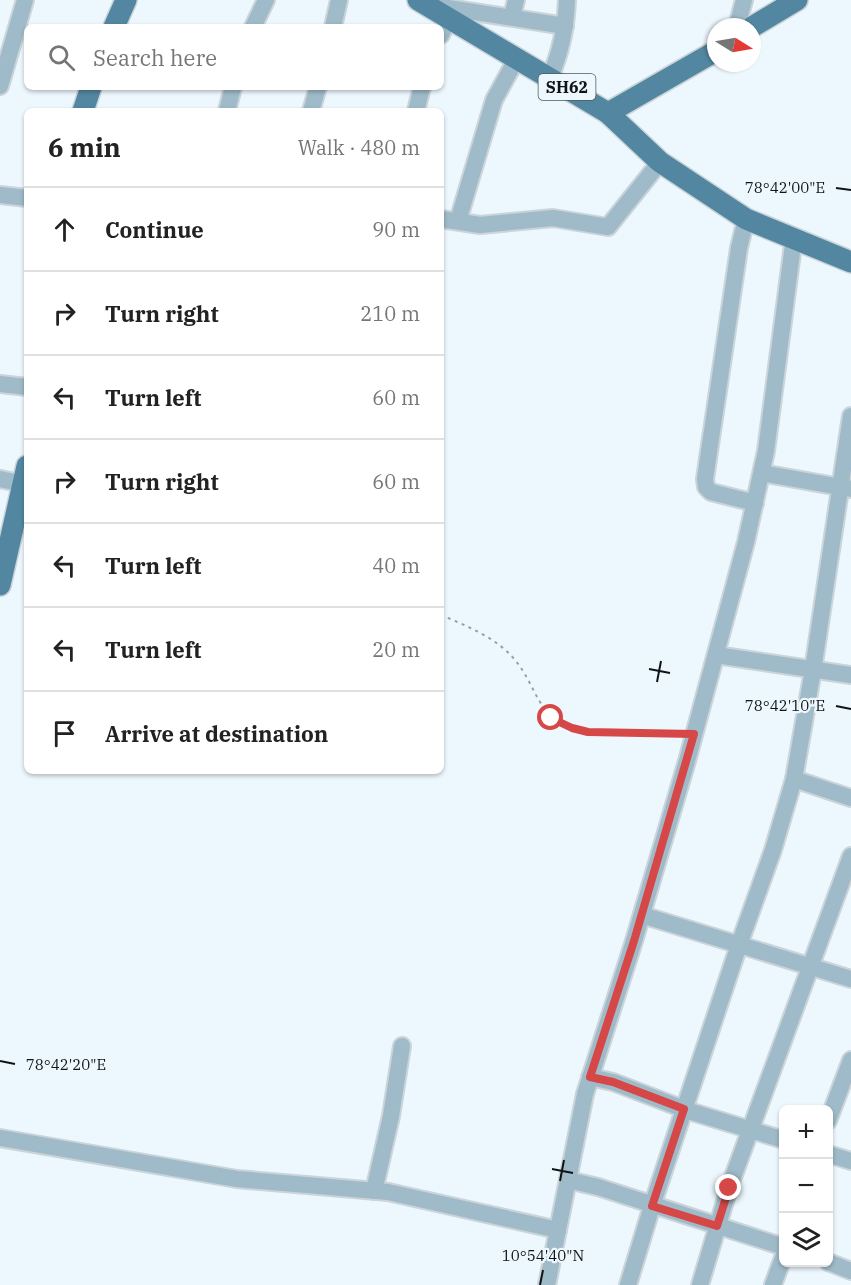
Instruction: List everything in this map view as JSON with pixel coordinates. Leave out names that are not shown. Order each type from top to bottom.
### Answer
[{"type":"main road","points":[[115,24],[126,0]]},
{"type":"main road","points":[[761,22],[797,0]]},
{"type":"main road","name":"SH62","points":[[422,2],[443,24]]},
{"type":"main road","name":"SH62","points":[[445,26],[517,58],[608,112],[707,58]]},
{"type":"main road","points":[[84,108],[91,90]]},
{"type":"main road","points":[[608,112],[660,162],[746,219],[851,261]]},
{"type":"main road","points":[[0,585],[24,479]]},
{"type":"street","points":[[0,86],[25,0]]},
{"type":"street","points":[[254,24],[266,0]]},
{"type":"street","points":[[334,24],[339,0]]},
{"type":"street","points":[[512,17],[516,0]]},
{"type":"street","points":[[550,77],[559,57],[567,0]]},
{"type":"street","points":[[739,18],[744,0]]},
{"type":"street","points":[[422,2],[565,26]]},
{"type":"street","points":[[458,221],[494,100],[517,58]]},
{"type":"street","points":[[228,108],[232,90]]},
{"type":"street","points":[[312,108],[317,90]]},
{"type":"street","points":[[417,108],[421,90]]},
{"type":"street","points":[[444,219],[480,225],[553,218],[608,227],[660,162]]},
{"type":"street","points":[[0,195],[24,198]]},
{"type":"street","points":[[746,219],[739,248],[705,479],[706,487],[711,492],[755,503]]},
{"type":"street","points":[[547,1285],[585,1094],[642,915],[694,734],[762,474],[794,237]]},
{"type":"street","points":[[0,384],[24,387]]},
{"type":"street","points":[[628,1285],[684,1109],[773,850],[794,779],[845,488],[851,416]]},
{"type":"street","points":[[762,474],[845,488]]},
{"type":"street","points":[[0,480],[24,475]]},
{"type":"street","points":[[716,655],[851,675]]},
{"type":"street","points":[[794,779],[851,798]]},
{"type":"street","points":[[700,1285],[750,1128],[851,856]]},
{"type":"street","points":[[642,915],[851,979]]},
{"type":"street","points":[[374,1191],[391,1116],[402,1046]]},
{"type":"street","points":[[833,1108],[851,1060]]},
{"type":"street","points":[[590,1077],[613,1082],[684,1109],[779,1139]]},
{"type":"street","points":[[0,1138],[237,1179],[388,1192],[558,1230]]},
{"type":"street","points":[[833,1156],[851,1161]]},
{"type":"street","points":[[568,1180],[779,1246]]},
{"type":"street","points":[[833,1265],[851,1271],[847,1285]]},
{"type":"street","points":[[773,1285],[779,1267]]},
{"type":"path","points":[[444,616],[477,632],[503,648],[516,662],[551,718],[572,728],[588,732],[694,734]]},
{"type":"route","points":[[551,718],[572,728],[588,732],[694,734],[634,941],[590,1077],[613,1082],[684,1109],[652,1206],[717,1226],[729,1188]]}]
